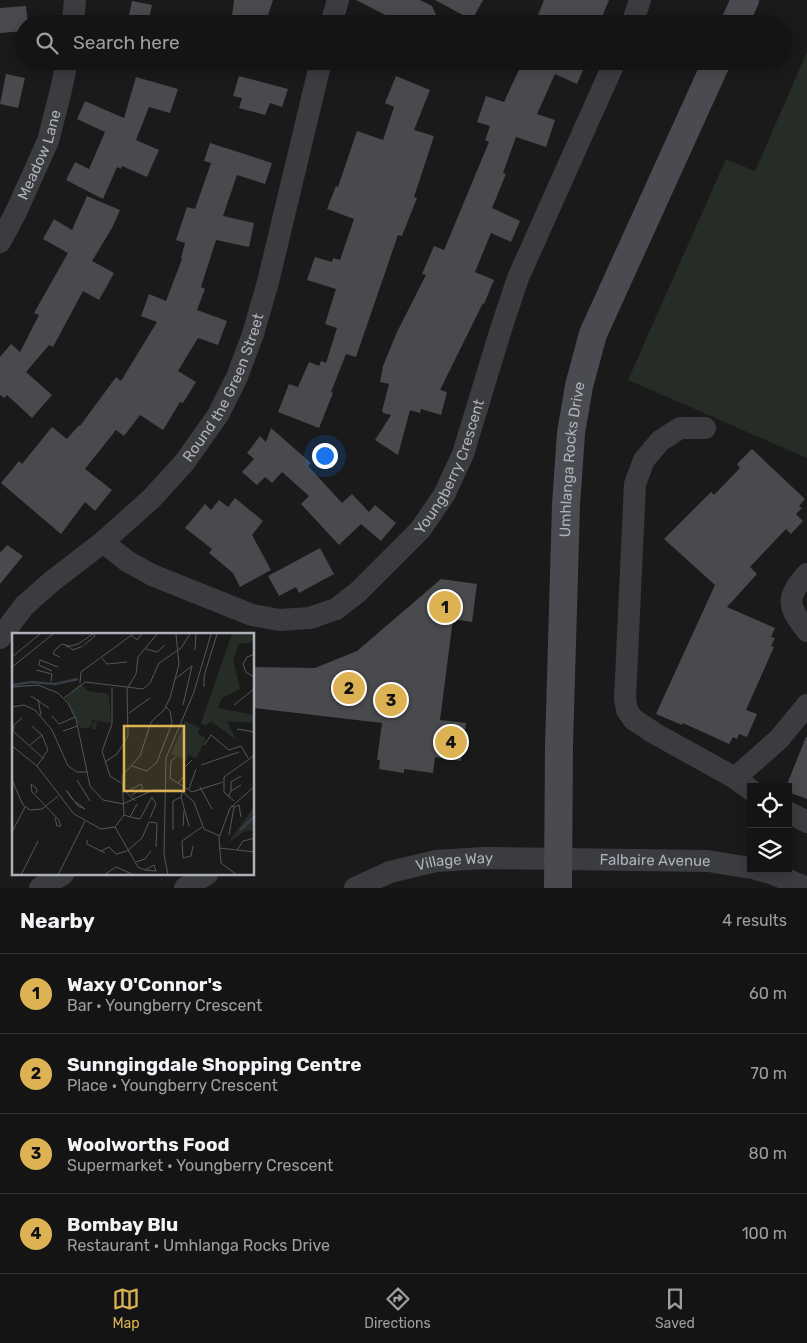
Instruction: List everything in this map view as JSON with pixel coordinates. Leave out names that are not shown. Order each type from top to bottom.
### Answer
[{"type":"main road","points":[[738,15],[745,0]]},
{"type":"main road","name":"Umhlanga Rocks Drive","points":[[558,888],[559,746],[566,505],[571,433],[579,386],[593,334],[713,70]]},
{"type":"street","points":[[74,15],[75,0]]},
{"type":"street","points":[[334,15],[338,0]]},
{"type":"street","points":[[635,15],[640,0]]},
{"type":"street","name":"Meadow Lane","points":[[0,242],[16,212],[48,141],[65,70]]},
{"type":"street","name":"Round the Green Street","points":[[0,638],[24,606],[51,582],[104,542],[151,499],[184,463],[218,415],[237,377],[253,334],[268,282],[319,70]]},
{"type":"street","name":"Youngberry Crescent","points":[[104,542],[127,561],[152,575],[252,615],[280,620],[310,618],[336,609],[358,592],[420,530],[444,495],[463,454],[518,278],[611,70]]},
{"type":"street","points":[[705,428],[680,428],[660,441],[644,460],[635,484],[625,699],[627,710],[633,719],[654,733],[743,784],[807,705]]},
{"type":"street","points":[[807,574],[800,581],[791,598],[793,613],[807,631]]},
{"type":"street","points":[[792,814],[807,822]]},
{"type":"street","name":"Village Way","points":[[355,888],[390,872],[436,861],[483,858],[558,859]]},
{"type":"street","name":"Falbaire Avenue","points":[[558,859],[708,861],[747,867]]},
{"type":"street","points":[[771,873],[805,887]]},
{"type":"street","points":[[40,888],[60,876]]},
{"type":"street","points":[[185,888],[204,876]]},
{"type":"shaded area","points":[[807,52],[807,458],[628,380],[726,159],[755,171]]},
{"type":"building","points":[[234,0],[273,0],[268,15],[232,15]]},
{"type":"building","points":[[356,0],[420,0],[432,6],[436,15],[385,15]]},
{"type":"building","points":[[435,0],[483,0],[475,15],[463,15]]},
{"type":"building","points":[[544,0],[609,0],[603,15],[538,15]]},
{"type":"building","points":[[132,1],[152,5],[150,15],[129,15]]},
{"type":"building","points":[[26,6],[27,15],[15,15],[15,32],[0,33],[0,8]]},
{"type":"building","points":[[519,70],[583,70],[577,84],[555,74],[537,114],[555,120],[546,147],[516,137],[503,173],[506,174],[492,208],[520,221],[511,242],[491,233],[475,272],[494,280],[484,304],[440,390],[447,392],[441,415],[421,409],[420,413],[410,410],[398,455],[375,440],[391,415],[382,411],[389,384],[380,382],[383,366],[397,332],[426,275],[422,274],[434,246],[444,250],[489,142],[485,140],[490,126],[477,122],[486,96],[504,102]]},
{"type":"building","points":[[6,74],[25,78],[18,108],[0,104]]},
{"type":"building","points":[[239,76],[288,89],[282,107],[270,103],[265,115],[239,108],[242,98],[233,96]]},
{"type":"building","points":[[396,76],[430,90],[414,130],[434,136],[414,197],[417,198],[402,236],[398,235],[356,357],[346,354],[319,428],[278,412],[289,384],[298,387],[309,362],[319,366],[321,361],[326,363],[337,328],[325,324],[336,289],[307,280],[315,257],[332,262],[333,258],[340,260],[354,219],[327,209],[336,186],[338,187],[357,131],[383,140],[394,107],[385,103]]},
{"type":"building","points":[[136,77],[178,89],[170,113],[149,107],[136,140],[159,150],[147,177],[122,166],[121,169],[117,167],[103,199],[66,180],[75,162],[89,169],[105,132],[77,119],[85,101],[124,118]]},
{"type":"building","points":[[210,143],[272,163],[265,184],[237,175],[223,216],[254,223],[249,247],[216,240],[201,287],[205,289],[197,310],[227,321],[218,345],[198,338],[178,371],[196,382],[183,403],[180,402],[163,430],[140,415],[124,436],[116,430],[85,469],[112,490],[95,511],[85,502],[61,534],[1,483],[19,461],[22,464],[52,427],[67,439],[80,426],[116,377],[121,381],[157,322],[141,316],[149,294],[166,301],[182,259],[185,243],[176,240],[187,207],[195,209],[211,163],[204,161]]},
{"type":"building","points":[[87,196],[120,210],[112,228],[92,261],[114,273],[99,300],[83,291],[53,347],[49,345],[26,372],[52,395],[32,418],[7,395],[5,398],[0,395],[0,357],[11,344],[20,352],[39,315],[34,313],[68,253],[43,239],[54,219],[72,230]]},
{"type":"building","points":[[271,428],[311,463],[308,466],[342,503],[352,494],[369,512],[375,505],[396,523],[381,541],[361,524],[339,545],[301,504],[309,496],[282,472],[272,483],[265,477],[257,485],[242,472],[254,459],[247,453],[260,436],[266,442]]},
{"type":"building","points":[[752,449],[805,499],[799,506],[802,508],[796,514],[803,521],[791,534],[786,529],[750,567],[757,574],[727,607],[775,628],[771,637],[775,638],[771,646],[774,647],[746,710],[757,714],[747,737],[739,734],[737,739],[733,737],[729,744],[683,723],[682,725],[656,714],[715,585],[664,539],[711,492],[714,495],[740,468],[737,464]]},
{"type":"building","points":[[235,498],[263,521],[252,535],[271,570],[240,587],[233,573],[209,553],[212,549],[185,528],[205,504],[211,510],[219,500],[228,507]]},
{"type":"building","points":[[7,545],[23,556],[0,584],[0,553]]},
{"type":"building","points":[[320,548],[334,574],[299,593],[296,587],[279,596],[268,576]]},
{"type":"building","points":[[441,579],[477,584],[472,622],[453,619],[440,720],[466,723],[461,761],[435,757],[433,773],[404,769],[404,773],[379,769],[380,760],[377,760],[382,723],[255,708],[255,667],[315,668],[357,651]]},
{"type":"building","points":[[807,737],[807,799],[792,793],[792,783],[788,782]]},
{"type":"place","name":"Waxy O'Connor's","points":[[445,607]]},
{"type":"place","name":"Sunngingdale Shopping Centre","points":[[349,688]]},
{"type":"place","name":"Woolworths Food","points":[[391,700]]},
{"type":"place","name":"Bombay Blu","points":[[451,742]]}]
